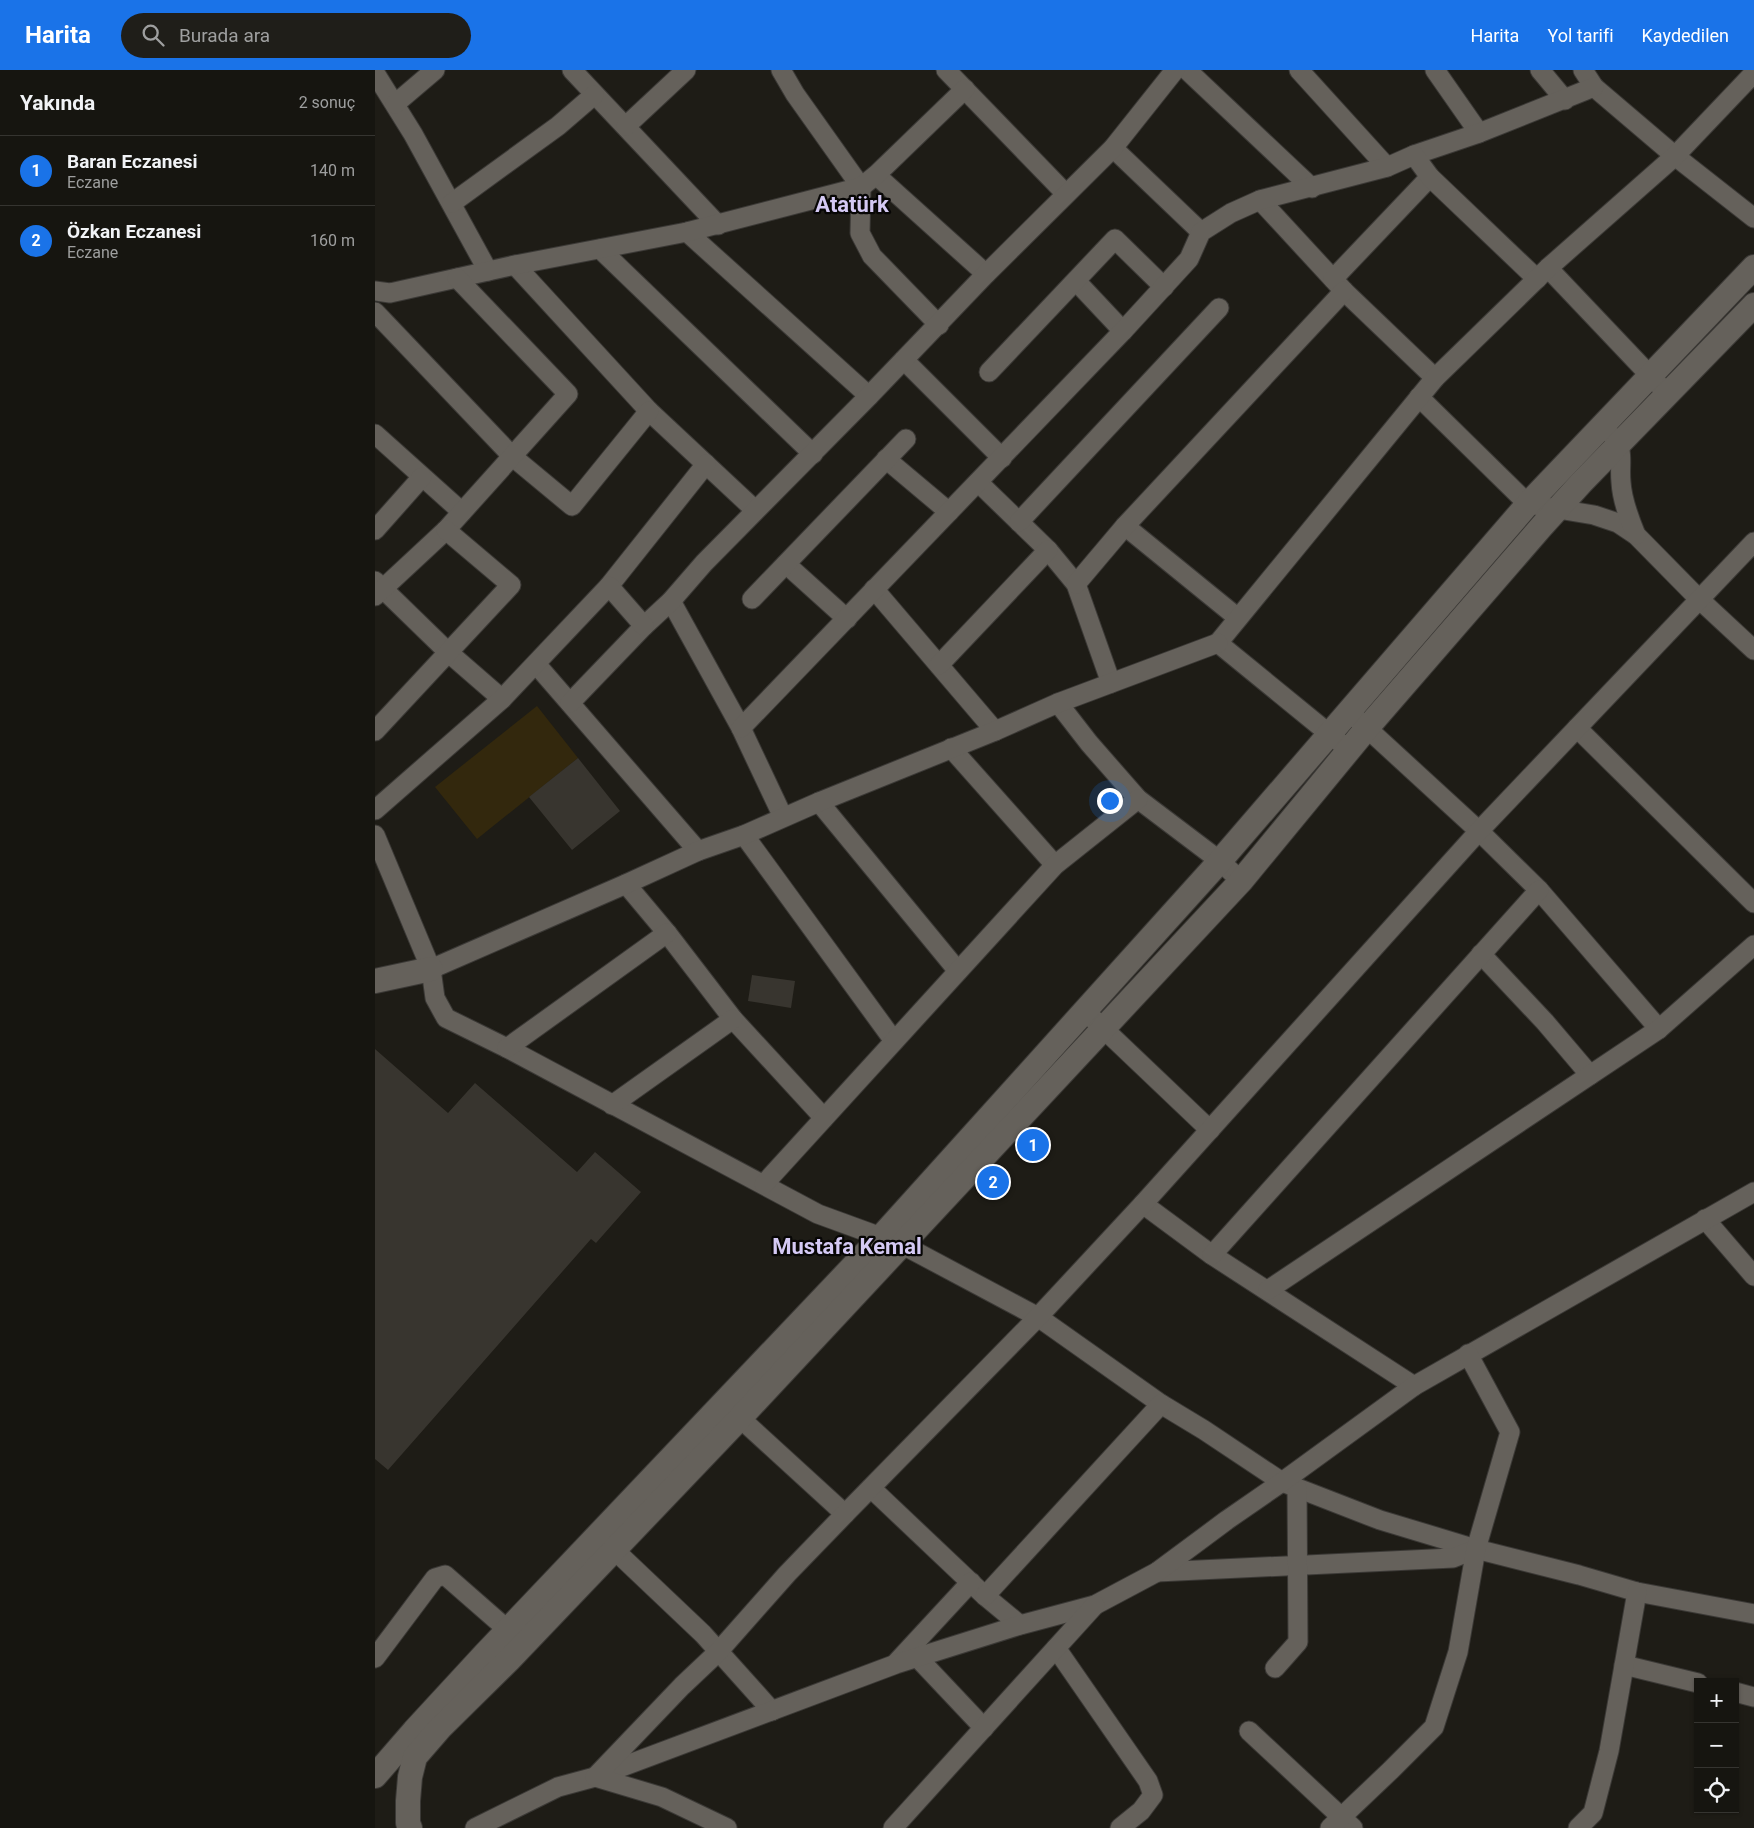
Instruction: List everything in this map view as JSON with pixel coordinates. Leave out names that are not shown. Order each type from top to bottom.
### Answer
[{"type":"street","points":[[395,104],[435,70]]},
{"type":"street","points":[[572,70],[718,225]]},
{"type":"street","points":[[626,126],[686,70]]},
{"type":"street","points":[[781,70],[795,94],[861,187],[861,233],[872,256],[939,325]]},
{"type":"street","points":[[946,70],[1066,194]]},
{"type":"street","points":[[1299,70],[1387,168]]},
{"type":"street","points":[[1435,70],[1479,133]]},
{"type":"street","points":[[1540,70],[1565,100]]},
{"type":"street","points":[[1583,70],[1594,87],[1675,156],[1754,218]]},
{"type":"street","points":[[570,703],[644,626],[671,602],[704,563],[755,510],[813,454],[939,325],[985,274],[1113,148],[1187,71],[1312,188]]},
{"type":"street","points":[[375,73],[452,203],[488,271]]},
{"type":"street","points":[[375,981],[431,969],[698,851],[743,835],[1058,703],[1218,643],[1435,378],[1542,274],[1675,156],[1754,73]]},
{"type":"street","points":[[741,728],[1164,287],[1189,259],[1201,232],[1231,213],[1260,200],[1387,168],[1414,155],[1479,133],[1594,87]]},
{"type":"street","points":[[375,292],[390,293],[515,265],[687,232],[861,187],[965,90]]},
{"type":"street","points":[[452,203],[558,126],[595,95]]},
{"type":"street","points":[[1113,148],[1201,232]]},
{"type":"street","points":[[1414,155],[1430,178],[1542,274],[1668,393]]},
{"type":"street","points":[[876,175],[985,274]]},
{"type":"street","points":[[1076,584],[1125,526],[1339,285],[1430,178]]},
{"type":"street","points":[[1260,200],[1339,285],[1435,378]]},
{"type":"street","points":[[687,232],[869,396]]},
{"type":"street","points":[[989,372],[1115,239],[1164,287]]},
{"type":"street","points":[[600,249],[813,454]]},
{"type":"street","points":[[515,265],[649,411],[755,510]]},
{"type":"street","points":[[375,1776],[508,1630],[607,1542],[740,1418],[1085,1011],[1221,861],[1527,504],[1754,267]]},
{"type":"street","points":[[457,278],[568,394],[446,530],[377,589],[502,699]]},
{"type":"street","points":[[1075,281],[1123,331]]},
{"type":"street","points":[[410,1828],[408,1823],[408,1801],[410,1777],[415,1757],[441,1727],[509,1660],[607,1542],[892,1240],[1103,1027],[1241,881],[1367,728],[1557,510],[1754,305]]},
{"type":"street","points":[[1019,522],[1219,308]]},
{"type":"street","points":[[375,312],[513,457],[572,506],[649,411]]},
{"type":"street","points":[[904,360],[1002,458]]},
{"type":"street","points":[[1419,397],[1527,504],[1594,515],[1618,522],[1636,535],[1699,599],[1754,650]]},
{"type":"street","points":[[1602,425],[1620,444],[1621,481],[1627,512],[1636,535]]},
{"type":"street","points":[[375,434],[462,512]]},
{"type":"street","points":[[752,599],[905,439]]},
{"type":"street","points":[[886,460],[949,512]]},
{"type":"street","points":[[375,810],[502,699],[536,664],[609,586],[706,464]]},
{"type":"street","points":[[375,530],[422,477]]},
{"type":"street","points":[[978,482],[1048,550],[1076,584],[1111,683]]},
{"type":"street","points":[[1125,526],[1238,618]]},
{"type":"street","points":[[375,731],[511,585],[446,530]]},
{"type":"street","points":[[595,1777],[682,1686],[718,1652],[787,1574],[1038,1317],[1143,1204],[1479,831],[1754,542]]},
{"type":"street","points":[[939,665],[1048,550]]},
{"type":"street","points":[[786,564],[847,618]]},
{"type":"street","points":[[609,586],[644,626]]},
{"type":"street","points":[[874,589],[995,731]]},
{"type":"street","points":[[671,602],[741,728],[783,817]]},
{"type":"street","points":[[1218,643],[1349,750]]},
{"type":"street","points":[[536,664],[698,851]]},
{"type":"street","points":[[1058,703],[1139,799],[1221,861],[1241,881]]},
{"type":"street","points":[[1350,712],[1479,831],[1539,890],[1659,1029]]},
{"type":"street","points":[[1577,728],[1754,903]]},
{"type":"street","points":[[951,748],[1055,864]]},
{"type":"street","points":[[764,1184],[1055,864],[1139,799]]},
{"type":"street","points":[[819,802],[958,971]]},
{"type":"street","points":[[375,834],[431,969],[435,998],[446,1018],[507,1048],[817,1214],[892,1240],[1038,1317],[1161,1404],[1290,1485],[1380,1520],[1476,1549],[1637,1592],[1753,1612]]},
{"type":"street","points":[[743,835],[894,1041]]},
{"type":"street","points":[[626,884],[733,1018],[824,1118]]},
{"type":"street","points":[[1212,1255],[1539,890]]},
{"type":"street","points":[[507,1048],[667,933]]},
{"type":"street","points":[[1268,1290],[1659,1029],[1754,944]]},
{"type":"street","points":[[1481,954],[1545,1022],[1590,1075]]},
{"type":"street","points":[[1085,1011],[1209,1130]]},
{"type":"street","points":[[613,1105],[733,1018]]},
{"type":"street","points":[[475,1828],[559,1787],[595,1777],[896,1664],[1020,1625],[1095,1605],[1157,1572],[1227,1520],[1290,1485],[1414,1386],[1754,1192]]},
{"type":"street","points":[[1143,1204],[1212,1255],[1414,1386]]},
{"type":"street","points":[[1705,1219],[1754,1276]]},
{"type":"street","points":[[1249,1731],[1341,1824],[1434,1726],[1458,1652],[1476,1549],[1510,1432],[1468,1354]]},
{"type":"street","points":[[985,1596],[1161,1404]]},
{"type":"street","points":[[740,1418],[845,1514]]},
{"type":"street","points":[[1275,1668],[1298,1642],[1297,1566],[1290,1485]]},
{"type":"street","points":[[871,1488],[985,1596],[1020,1625]]},
{"type":"street","points":[[607,1542],[703,1634],[772,1711]]},
{"type":"street","points":[[1157,1572],[1453,1558],[1476,1549]]},
{"type":"street","points":[[375,1658],[435,1578],[445,1575],[508,1630]]},
{"type":"street","points":[[896,1664],[971,1582]]},
{"type":"street","points":[[1578,1828],[1593,1813],[1609,1751],[1637,1592]]},
{"type":"street","points":[[893,1828],[1095,1605]]},
{"type":"street","points":[[1056,1648],[1148,1781],[1153,1795],[1141,1810],[1119,1828]]},
{"type":"street","points":[[917,1657],[984,1728]]},
{"type":"street","points":[[1624,1665],[1694,1682]]},
{"type":"street","points":[[1739,1693],[1754,1697]]},
{"type":"street","points":[[595,1777],[662,1797],[727,1828]]},
{"type":"shaded area","points":[[537,706],[578,758],[477,839],[435,787]]},
{"type":"building","points":[[578,758],[620,811],[572,850],[529,797]]},
{"type":"building","points":[[752,975],[795,981],[791,1008],[748,1001]]},
{"type":"building","points":[[375,1049],[448,1113],[475,1083],[577,1172],[595,1152],[641,1192],[596,1243],[591,1239],[388,1470],[375,1459]]},
{"type":"place","name":"Baran Eczanesi","points":[[1033,1145]]},
{"type":"place","name":"Özkan Eczanesi","points":[[993,1182]]},
{"type":"district","name":"Atatürk","points":[[852,204]]},
{"type":"district","name":"Mustafa Kemal","points":[[847,1246]]}]
